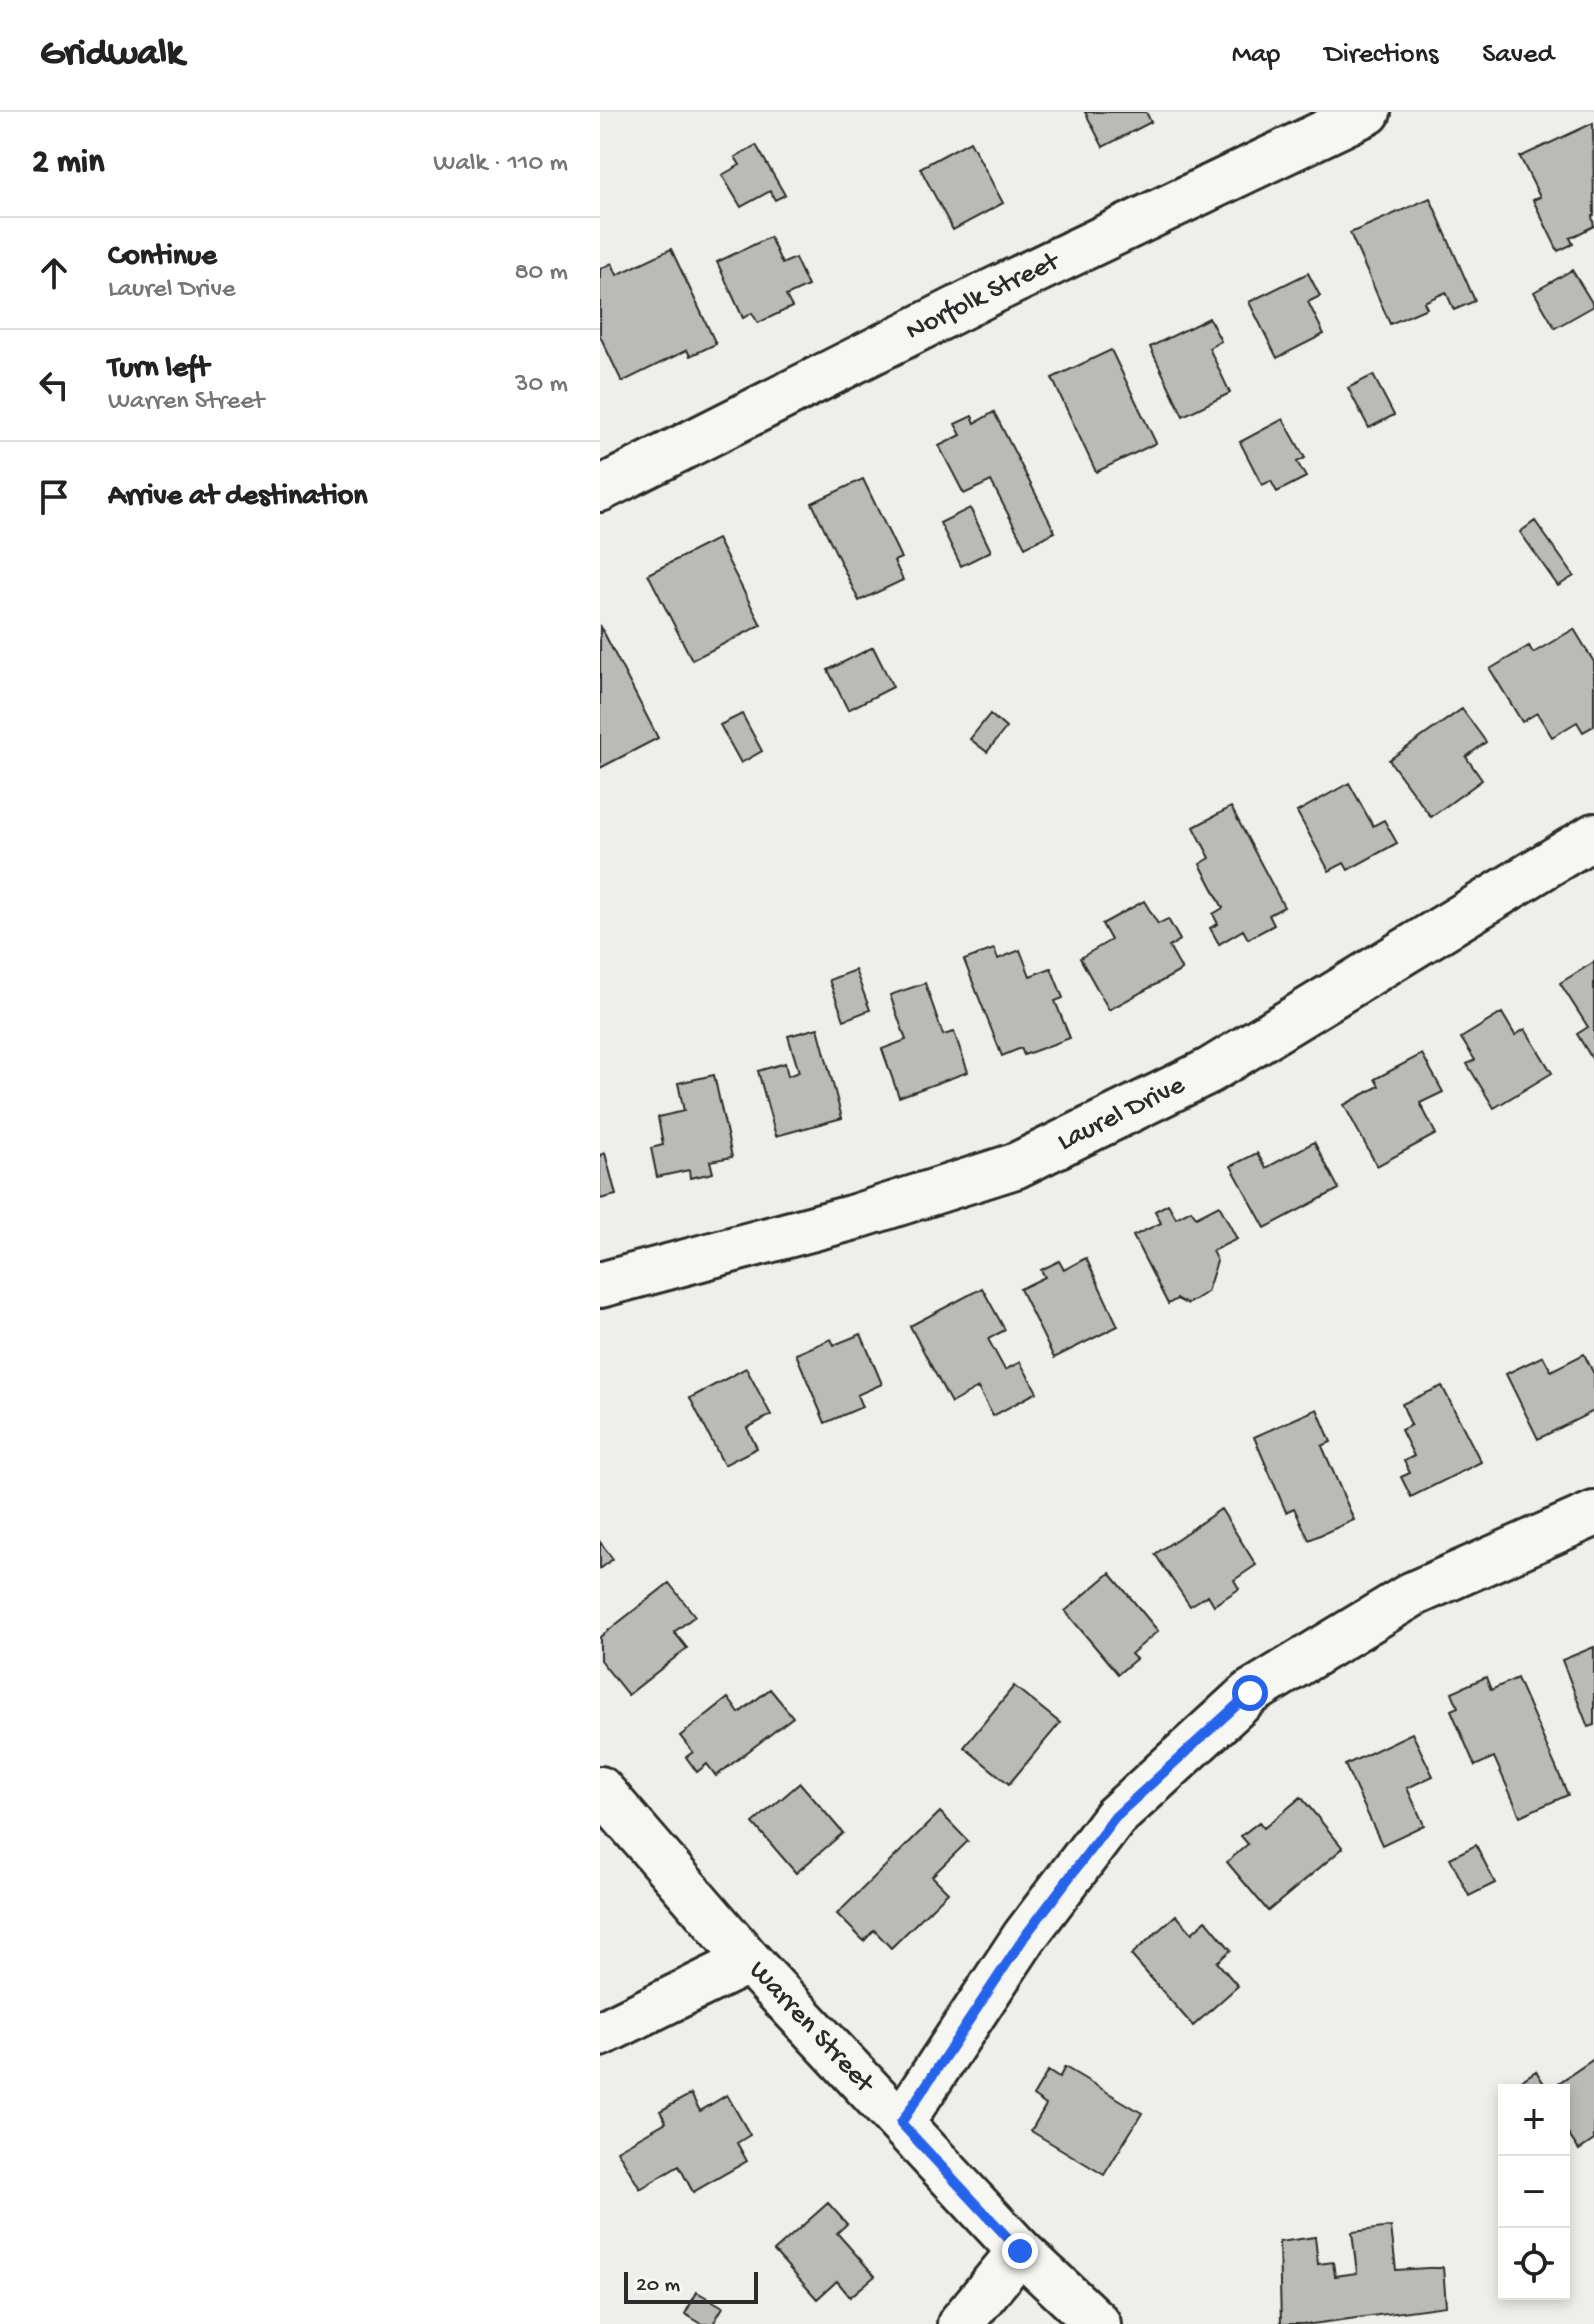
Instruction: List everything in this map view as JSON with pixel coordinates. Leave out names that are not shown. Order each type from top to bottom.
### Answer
[{"type":"street","name":"Norfolk Street","points":[[600,489],[993,291],[1368,112]]},
{"type":"street","name":"Laurel Drive","points":[[600,1285],[851,1218],[1015,1166],[1209,1071],[1594,836]]},
{"type":"street","points":[[901,2123],[1025,1936],[1115,1817],[1250,1693],[1413,1594],[1594,1514]]},
{"type":"street","name":"Warren Street","points":[[600,1789],[749,1961],[1020,2251],[1098,2324]]},
{"type":"street","points":[[600,2034],[749,1961]]},
{"type":"street","points":[[960,2324],[1020,2251]]},
{"type":"building","points":[[1085,112],[1146,112],[1151,122],[1103,147]]},
{"type":"building","points":[[1593,123],[1594,226],[1570,238],[1573,244],[1558,251],[1533,200],[1540,197],[1520,157]]},
{"type":"building","points":[[970,141],[1003,203],[953,230],[920,168]]},
{"type":"building","points":[[756,145],[785,195],[775,200],[770,191],[741,207],[722,175],[740,165],[735,157]]},
{"type":"building","points":[[1430,198],[1475,301],[1454,310],[1446,292],[1424,302],[1427,308],[1390,324],[1350,233]]},
{"type":"building","points":[[770,237],[782,264],[795,258],[808,286],[786,296],[792,307],[758,323],[752,313],[743,318],[717,262]]},
{"type":"building","points":[[671,249],[716,344],[690,356],[687,350],[622,382],[600,336],[600,269],[612,263],[617,275]]},
{"type":"building","points":[[1572,270],[1594,306],[1555,328],[1534,292]]},
{"type":"building","points":[[1308,273],[1320,296],[1308,302],[1324,334],[1277,358],[1249,302]]},
{"type":"building","points":[[1209,318],[1221,341],[1209,348],[1230,393],[1183,416],[1150,347]]},
{"type":"building","points":[[1111,350],[1156,443],[1096,472],[1052,378]]},
{"type":"building","points":[[1373,375],[1394,415],[1369,428],[1348,388]]},
{"type":"building","points":[[994,412],[1055,532],[1025,547],[991,481],[964,494],[939,446],[961,435],[955,424],[972,416],[975,423]]},
{"type":"building","points":[[1283,419],[1305,458],[1297,462],[1306,477],[1277,492],[1271,481],[1262,485],[1240,442]]},
{"type":"building","points":[[863,479],[901,558],[894,561],[903,580],[859,601],[812,503]]},
{"type":"building","points":[[970,508],[991,551],[961,566],[940,523]]},
{"type":"building","points":[[1535,521],[1574,576],[1558,586],[1520,532]]},
{"type":"building","points":[[717,539],[761,625],[692,660],[648,574]]},
{"type":"building","points":[[600,625],[658,738],[600,768]]},
{"type":"building","points":[[1574,629],[1594,662],[1594,726],[1583,732],[1577,722],[1552,737],[1537,713],[1522,722],[1490,669],[1529,646],[1533,653]]},
{"type":"building","points":[[873,647],[893,687],[848,710],[828,670]]},
{"type":"building","points":[[1462,709],[1486,742],[1466,757],[1482,780],[1431,817],[1389,760]]},
{"type":"building","points":[[742,714],[762,751],[741,763],[720,725]]},
{"type":"building","points":[[990,714],[1006,728],[987,752],[970,739]]},
{"type":"building","points":[[1349,783],[1373,826],[1384,820],[1397,843],[1348,870],[1344,863],[1329,871],[1297,812]]},
{"type":"building","points":[[1231,807],[1284,907],[1269,915],[1274,925],[1248,939],[1243,930],[1219,944],[1210,928],[1218,924],[1213,914],[1223,908],[1200,864],[1210,858],[1194,827]]},
{"type":"building","points":[[1144,901],[1158,924],[1168,919],[1180,940],[1169,947],[1182,970],[1109,1010],[1080,958],[1111,940],[1102,924]]},
{"type":"building","points":[[994,949],[998,959],[1020,950],[1030,976],[1051,968],[1063,998],[1055,1001],[1070,1038],[1024,1055],[1021,1048],[1002,1056],[964,960]]},
{"type":"building","points":[[1594,962],[1594,1062],[1577,1034],[1588,1027],[1560,983]]},
{"type":"building","points":[[855,970],[870,1010],[844,1020],[829,980]]},
{"type":"building","points":[[925,983],[943,1035],[954,1032],[968,1072],[899,1097],[882,1049],[906,1040],[890,995]]},
{"type":"building","points":[[1502,1013],[1515,1035],[1525,1029],[1552,1073],[1494,1108],[1467,1064],[1475,1060],[1461,1038]]},
{"type":"building","points":[[818,1028],[842,1118],[776,1136],[758,1071],[785,1063],[788,1076],[799,1072],[788,1036]]},
{"type":"building","points":[[1422,1054],[1443,1092],[1420,1103],[1436,1134],[1377,1166],[1344,1105],[1379,1086],[1375,1079]]},
{"type":"building","points":[[714,1075],[732,1157],[710,1161],[713,1173],[690,1178],[689,1170],[657,1177],[651,1148],[663,1145],[658,1117],[684,1111],[678,1083]]},
{"type":"building","points":[[1314,1142],[1339,1189],[1265,1228],[1231,1166],[1257,1153],[1266,1168]]},
{"type":"building","points":[[605,1153],[616,1195],[600,1199],[600,1155]]},
{"type":"building","points":[[1168,1204],[1176,1218],[1191,1210],[1196,1217],[1219,1205],[1237,1239],[1212,1251],[1217,1261],[1207,1292],[1187,1304],[1177,1299],[1168,1304],[1133,1236],[1161,1223],[1155,1211]]},
{"type":"building","points":[[1086,1258],[1118,1326],[1054,1358],[1020,1289],[1045,1277],[1041,1270],[1059,1261],[1064,1270]]},
{"type":"building","points":[[982,1288],[1005,1330],[988,1339],[1005,1370],[1020,1362],[1037,1392],[993,1416],[978,1388],[951,1403],[910,1326]]},
{"type":"building","points":[[861,1334],[882,1384],[857,1395],[862,1407],[825,1423],[796,1354],[831,1339],[834,1345]]},
{"type":"building","points":[[1584,1354],[1594,1374],[1594,1411],[1538,1439],[1506,1374],[1543,1356],[1551,1371]]},
{"type":"building","points":[[746,1368],[771,1415],[747,1428],[757,1448],[724,1465],[690,1398]]},
{"type":"building","points":[[1442,1386],[1481,1462],[1411,1497],[1401,1477],[1410,1473],[1404,1461],[1414,1456],[1401,1430],[1411,1425],[1402,1404]]},
{"type":"building","points":[[1317,1409],[1331,1442],[1322,1446],[1354,1520],[1309,1540],[1294,1508],[1286,1512],[1254,1437]]},
{"type":"building","points":[[1221,1509],[1256,1565],[1234,1580],[1239,1589],[1214,1605],[1208,1595],[1190,1606],[1155,1554]]},
{"type":"building","points":[[600,1542],[613,1559],[600,1569]]},
{"type":"building","points":[[1110,1573],[1158,1631],[1131,1654],[1136,1659],[1118,1674],[1065,1611]]},
{"type":"building","points":[[669,1583],[695,1616],[674,1632],[687,1648],[628,1695],[600,1660],[600,1637]]},
{"type":"building","points":[[1594,1647],[1594,1725],[1588,1727],[1562,1660]]},
{"type":"building","points":[[1486,1677],[1491,1690],[1517,1678],[1568,1795],[1520,1816],[1494,1757],[1475,1766],[1451,1710],[1458,1707],[1452,1692]]},
{"type":"building","points":[[1014,1686],[1060,1723],[1009,1784],[964,1747]]},
{"type":"building","points":[[770,1689],[793,1717],[716,1776],[707,1764],[697,1772],[686,1757],[693,1752],[680,1736],[728,1698],[739,1713]]},
{"type":"building","points":[[1412,1733],[1433,1776],[1407,1788],[1424,1825],[1382,1845],[1345,1765]]},
{"type":"building","points":[[800,1783],[843,1833],[796,1873],[753,1823]]},
{"type":"building","points":[[1301,1797],[1343,1848],[1268,1911],[1227,1862],[1248,1844],[1241,1836],[1259,1822],[1264,1828]]},
{"type":"building","points":[[940,1812],[968,1841],[932,1876],[948,1892],[891,1948],[874,1930],[864,1941],[837,1914]]},
{"type":"building","points":[[1476,1845],[1495,1883],[1469,1896],[1450,1858]]},
{"type":"building","points":[[1176,1915],[1192,1933],[1206,1920],[1231,1950],[1217,1962],[1238,1986],[1193,2026],[1131,1955]]},
{"type":"building","points":[[1594,2059],[1594,2140],[1579,2150],[1570,2137],[1570,2084],[1557,2084]]},
{"type":"building","points":[[1065,2067],[1142,2113],[1104,2175],[1031,2131],[1046,2105],[1033,2096],[1048,2071],[1059,2078]]},
{"type":"building","points":[[1536,2071],[1544,2084],[1516,2084]]},
{"type":"building","points":[[691,2094],[700,2111],[727,2095],[750,2135],[737,2143],[747,2161],[693,2192],[679,2166],[640,2189],[617,2150],[666,2122],[660,2111]]},
{"type":"building","points":[[828,2203],[847,2224],[837,2233],[875,2276],[850,2297],[837,2281],[817,2299],[774,2251]]},
{"type":"building","points":[[1391,2227],[1396,2270],[1443,2267],[1446,2306],[1312,2324],[1281,2324],[1279,2242],[1315,2237],[1318,2264],[1333,2262],[1335,2276],[1357,2273],[1352,2232]]},
{"type":"building","points":[[697,2292],[723,2307],[713,2324],[702,2324],[685,2314]]},
{"type":"route","points":[[1020,2251],[901,2123],[1025,1936],[1115,1817],[1250,1693]]}]
